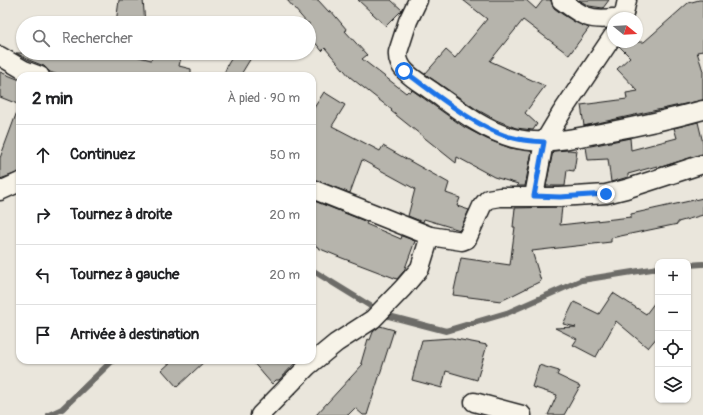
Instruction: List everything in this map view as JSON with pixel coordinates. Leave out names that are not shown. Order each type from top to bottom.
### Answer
[{"type":"street","points":[[418,0],[408,21],[398,52],[398,57],[404,71],[476,121],[498,133],[513,138],[544,142],[659,122],[703,110]]},
{"type":"street","points":[[561,0],[579,14],[588,18],[599,20],[607,18]]},
{"type":"street","points":[[534,196],[544,142],[562,112],[607,45]]},
{"type":"street","points":[[0,56],[29,72]]},
{"type":"street","points":[[316,191],[430,236],[462,241],[467,239],[482,206],[488,199],[500,197],[560,197],[606,194],[703,164]]},
{"type":"street","points":[[0,191],[16,184]]},
{"type":"street","points":[[316,359],[336,343],[373,319],[403,288],[420,268],[430,236]]},
{"type":"street","points":[[260,415],[310,364]]},
{"type":"street","points":[[474,402],[522,415]]},
{"type":"building","points":[[119,0],[143,0],[144,16],[117,16]]},
{"type":"building","points":[[287,0],[318,0],[329,12],[331,11],[347,30],[345,31],[367,55],[362,59],[406,93],[412,90],[464,127],[487,139],[510,148],[532,151],[525,186],[517,186],[518,184],[494,177],[457,157],[456,163],[350,77],[325,48],[322,51],[316,44],[316,16],[301,16]]},
{"type":"building","points":[[358,0],[391,0],[402,10],[386,26]]},
{"type":"building","points":[[463,0],[526,0],[536,9],[543,0],[551,0],[554,8],[562,14],[589,28],[569,55],[523,20],[490,61],[545,86],[525,113],[537,124],[533,130],[516,128],[496,120],[476,109],[425,74],[446,50],[455,58],[487,19]]},
{"type":"building","points":[[579,0],[609,0],[603,8],[589,6]]},
{"type":"building","points":[[703,0],[703,51],[697,52],[703,71],[703,100],[584,126],[581,105],[627,99],[626,93],[638,91],[617,69],[630,57],[621,48],[643,48],[643,42],[688,3]]},
{"type":"building","points":[[29,60],[180,60],[179,66],[191,69],[191,72],[50,72],[44,66]]},
{"type":"building","points":[[231,60],[250,60],[242,72],[225,72]]},
{"type":"building","points":[[0,72],[16,78],[16,103],[0,97]]},
{"type":"building","points":[[324,92],[345,105],[332,126],[380,151],[383,146],[449,183],[446,193],[460,198],[457,206],[469,210],[460,230],[424,219],[423,222],[408,216],[415,189],[362,160],[350,193],[316,180],[316,105]]},
{"type":"building","points":[[16,114],[16,173],[0,179],[0,158]]},
{"type":"building","points":[[698,122],[703,143],[703,154],[658,168],[657,166],[628,174],[628,177],[611,182],[608,159],[588,160],[586,147],[630,138],[631,150],[677,138],[674,128]]},
{"type":"building","points":[[553,151],[577,151],[574,171],[567,170],[565,186],[546,186]]},
{"type":"building","points":[[703,198],[703,215],[678,222],[678,224],[611,238],[611,242],[532,251],[541,281],[501,301],[453,295],[461,258],[510,265],[515,227],[513,227],[515,208],[562,207],[560,225],[631,217],[631,214]]},
{"type":"building","points":[[316,202],[367,222],[366,224],[401,239],[402,236],[415,241],[404,271],[397,279],[316,246]]},
{"type":"building","points":[[613,293],[646,314],[655,302],[655,340],[648,348],[616,321],[596,357],[573,345],[577,339],[555,328],[576,327],[563,324],[574,302],[599,314]]},
{"type":"building","points":[[380,326],[394,330],[367,415],[363,415],[355,408],[348,415],[316,415],[363,364],[361,363],[368,339],[370,340],[373,332]]},
{"type":"building","points":[[451,338],[487,345],[477,380],[446,371],[442,388],[412,380],[422,340]]},
{"type":"building","points":[[169,364],[202,364],[177,387],[162,370]]},
{"type":"building","points":[[254,364],[294,364],[279,380],[276,380],[272,384]]},
{"type":"building","points":[[539,365],[559,371],[557,375],[580,386],[564,415],[548,415],[557,395],[532,387]]},
{"type":"waterway","points":[[691,265],[703,264]]},
{"type":"waterway","points":[[316,272],[385,315],[446,331],[507,313],[582,280],[655,268]]},
{"type":"waterway","points":[[49,415],[62,409],[109,364]]},
{"type":"route","points":[[404,71],[453,106],[498,133],[513,138],[544,142],[534,196],[560,197],[606,194]]}]
